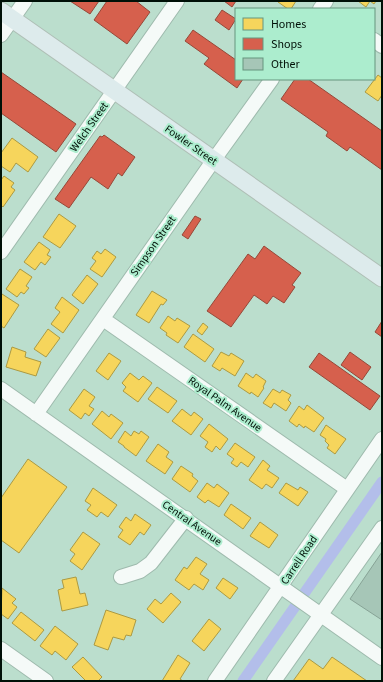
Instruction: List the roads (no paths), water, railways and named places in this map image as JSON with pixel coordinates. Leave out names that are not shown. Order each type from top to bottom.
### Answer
[{"type":"main road","name":"Fowler Street","points":[[7,15],[213,161],[382,278]]},
{"type":"street","points":[[1,35],[7,15],[25,1]]},
{"type":"street","name":"Welch Street","points":[[1,252],[177,1]]},
{"type":"street","name":"Simpson Street","points":[[36,414],[271,80]]},
{"type":"street","name":"Royal Palm Avenue","points":[[103,319],[347,489]]},
{"type":"street","name":"Central Avenue","points":[[1,389],[186,518],[382,658]]},
{"type":"street","name":"Carrell Road","points":[[215,681],[285,589],[347,489],[382,439]]},
{"type":"street","points":[[121,577],[140,571],[151,562],[186,518]]},
{"type":"street","points":[[274,681],[316,611],[382,528]]},
{"type":"street","points":[[1,649],[46,681]]},
{"type":"waterway","points":[[243,681],[382,482]]}]
